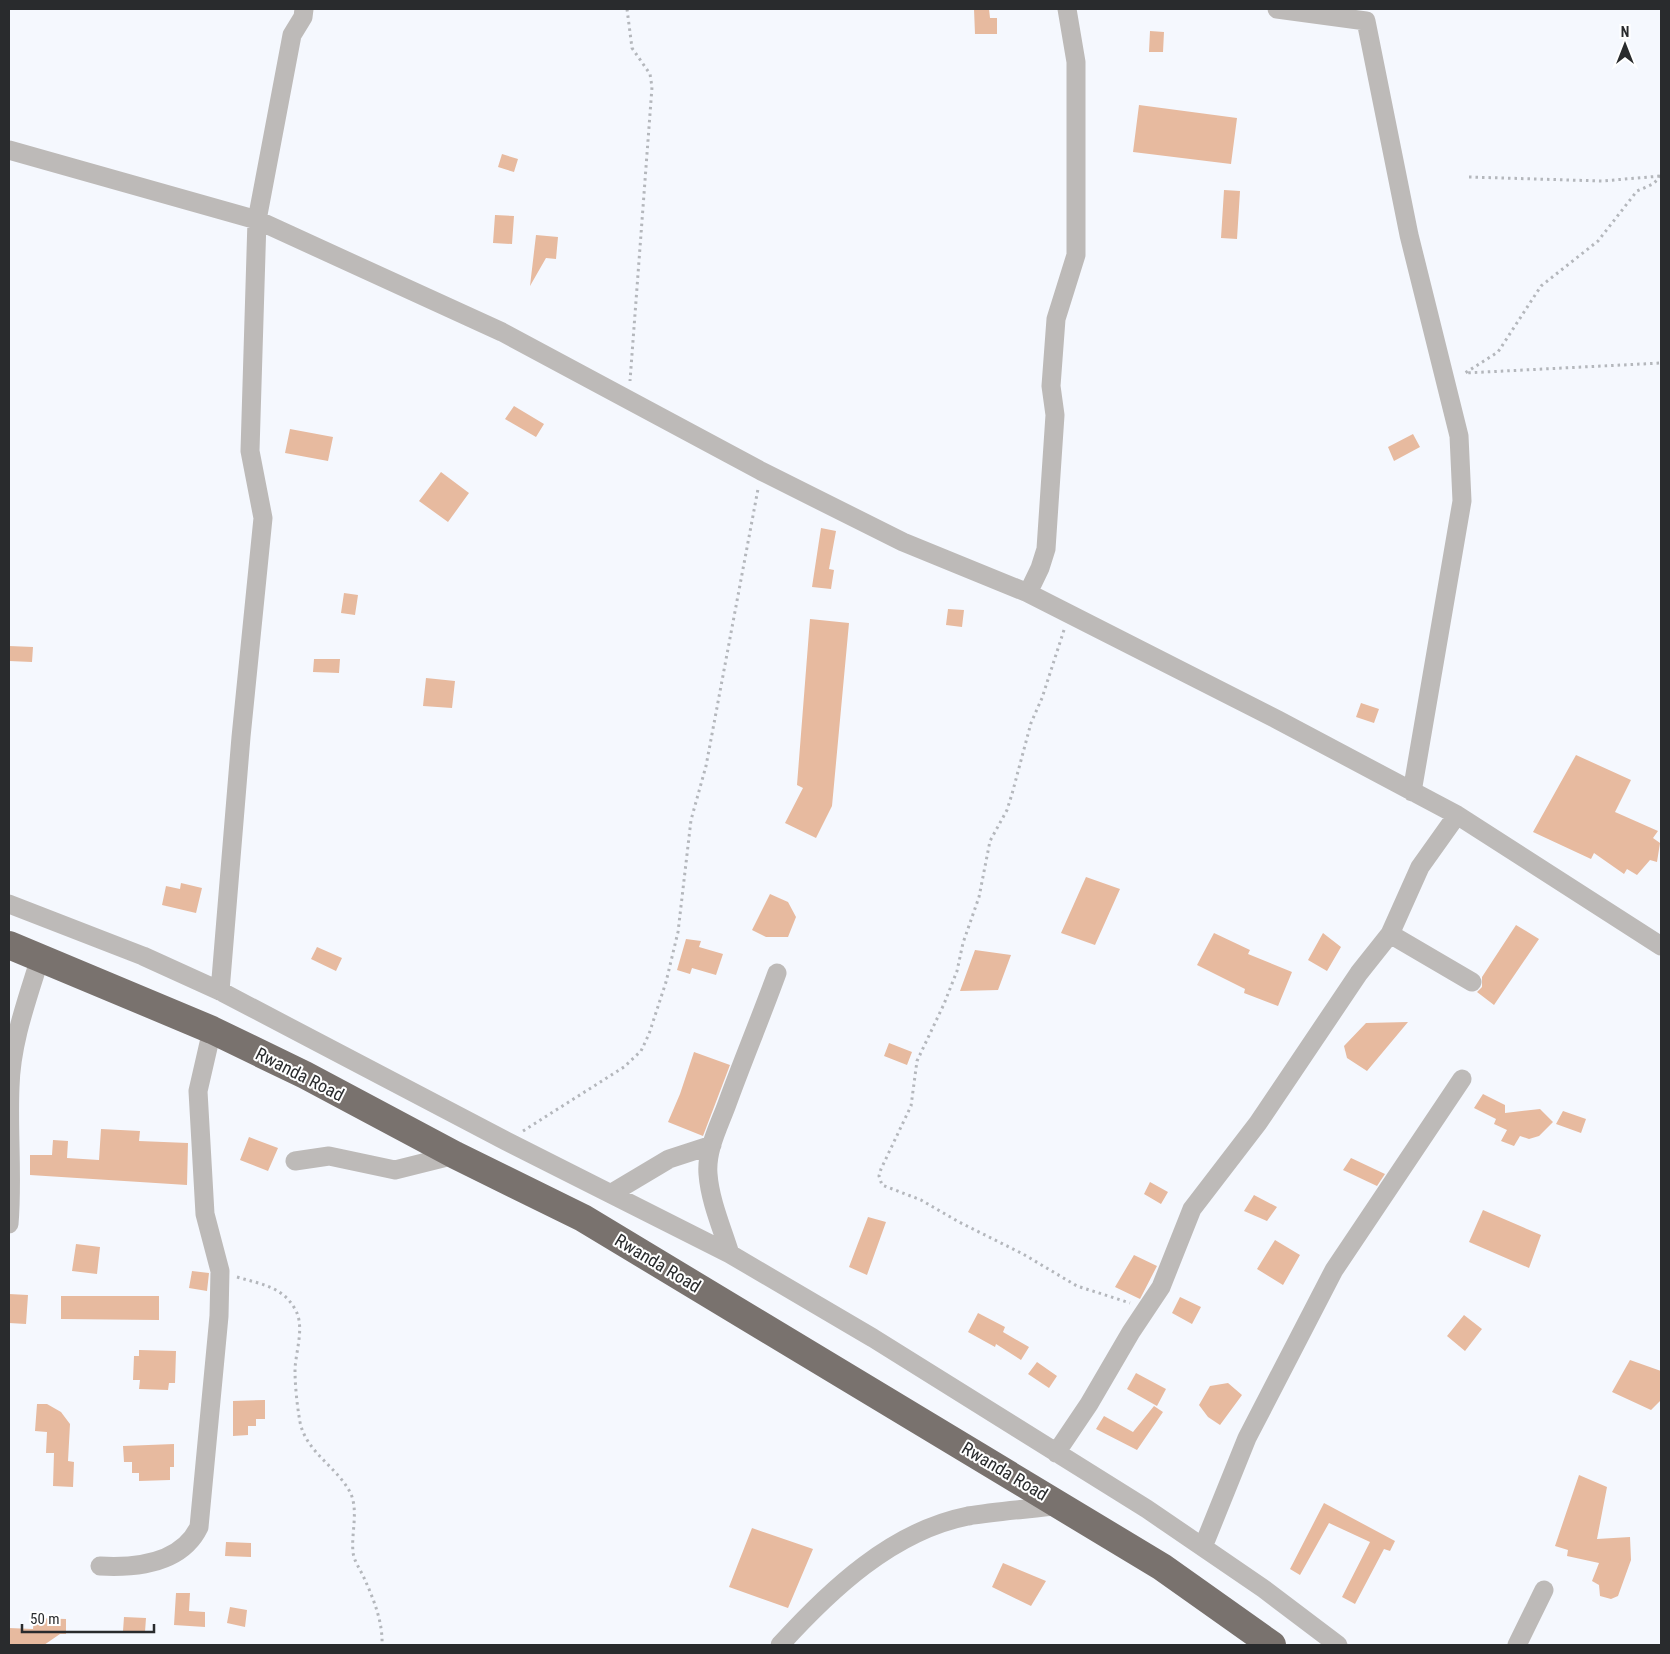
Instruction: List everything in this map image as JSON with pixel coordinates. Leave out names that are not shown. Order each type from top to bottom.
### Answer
[{"type":"highway","name":"Rwanda Road","points":[[9,946],[212,1030],[304,1075],[455,1156],[583,1218],[1062,1505],[1162,1567],[1272,1645]]},
{"type":"street","points":[[220,991],[241,737],[263,518],[250,451],[257,220],[292,35],[303,17],[304,9]]},
{"type":"street","points":[[1028,593],[1040,568],[1046,549],[1055,415],[1051,386],[1056,320],[1076,255],[1076,62],[1066,9]]},
{"type":"street","points":[[1277,9],[1366,21],[1409,235],[1459,436],[1462,501],[1412,792]]},
{"type":"street","points":[[9,150],[257,220],[502,332],[629,402],[761,471],[903,542],[1028,593],[1278,720],[1457,815],[1661,946]]},
{"type":"street","points":[[1056,1453],[1089,1404],[1161,1287],[1192,1209],[1258,1124],[1359,973],[1390,934],[1420,867],[1457,815]]},
{"type":"street","points":[[9,904],[143,956],[220,991],[506,1141],[730,1254],[873,1338],[1203,1547],[1264,1589],[1338,1645]]},
{"type":"street","points":[[1390,934],[1472,982]]},
{"type":"street","points":[[9,1224],[10,1088],[12,1061],[19,1026],[40,958]]},
{"type":"street","points":[[730,1254],[711,1193],[708,1172],[712,1145],[777,973]]},
{"type":"street","points":[[100,1566],[124,1567],[150,1564],[188,1544],[199,1527],[217,1343],[220,1271],[206,1214],[198,1091],[212,1030]]},
{"type":"street","points":[[1203,1547],[1247,1438],[1334,1270],[1462,1079]]},
{"type":"street","points":[[612,1193],[669,1159],[712,1145]]},
{"type":"street","points":[[295,1161],[329,1156],[395,1170],[455,1156]]},
{"type":"street","points":[[780,1645],[856,1570],[893,1546],[931,1528],[966,1516],[1062,1505]]},
{"type":"street","points":[[1517,1645],[1544,1590]]},
{"type":"path","points":[[627,9],[632,48],[650,74],[652,87],[629,402]]},
{"type":"path","points":[[1469,176],[1602,181],[1661,176],[1653,184],[1637,191],[1598,241],[1541,286],[1498,352],[1465,373],[1661,363]]},
{"type":"path","points":[[506,1141],[624,1066],[641,1051],[649,1034],[666,982],[678,932],[691,820],[707,758],[761,471]]},
{"type":"path","points":[[1069,615],[1044,691],[1031,723],[1007,810],[990,841],[979,898],[963,943],[957,971],[944,1004],[919,1055],[911,1106],[881,1169],[879,1180],[882,1185],[921,1200],[1077,1286],[1117,1298],[1145,1311]]},
{"type":"path","points":[[220,1271],[274,1288],[288,1298],[299,1319],[295,1370],[300,1422],[305,1439],[350,1492],[354,1513],[352,1542],[354,1560],[367,1585],[378,1614],[382,1645]]},
{"type":"building","points":[[974,9],[989,9],[990,18],[997,18],[997,34],[975,34]]},
{"type":"building","points":[[1150,31],[1164,32],[1163,52],[1149,52]]},
{"type":"building","points":[[1139,105],[1237,118],[1231,164],[1133,152]]},
{"type":"building","points":[[502,154],[518,159],[514,172],[498,167]]},
{"type":"building","points":[[1224,190],[1240,191],[1237,239],[1221,238]]},
{"type":"building","points":[[495,215],[514,216],[512,244],[493,243]]},
{"type":"building","points":[[536,235],[558,237],[556,259],[546,258],[530,286]]},
{"type":"building","points":[[514,406],[544,424],[536,437],[505,419]]},
{"type":"building","points":[[290,429],[333,437],[328,461],[285,453]]},
{"type":"building","points":[[1413,434],[1420,447],[1394,461],[1388,447]]},
{"type":"building","points":[[441,472],[469,493],[448,522],[419,501]]},
{"type":"building","points":[[821,528],[836,531],[829,569],[834,570],[831,589],[812,587]]},
{"type":"building","points":[[344,593],[358,595],[355,615],[341,613]]},
{"type":"building","points":[[948,609],[964,610],[962,627],[946,625]]},
{"type":"building","points":[[810,619],[849,623],[832,806],[816,838],[785,823],[803,788],[797,785]]},
{"type":"building","points":[[9,646],[33,647],[32,662],[9,661]]},
{"type":"building","points":[[314,659],[340,659],[339,673],[313,672]]},
{"type":"building","points":[[426,678],[455,681],[452,708],[423,706]]},
{"type":"building","points":[[1361,703],[1379,709],[1374,723],[1356,717]]},
{"type":"building","points":[[1576,755],[1631,780],[1615,812],[1658,831],[1653,838],[1660,843],[1657,862],[1650,860],[1637,875],[1627,869],[1624,874],[1594,853],[1591,859],[1533,832]]},
{"type":"building","points":[[1086,877],[1120,889],[1095,945],[1061,933]]},
{"type":"building","points":[[181,883],[202,888],[196,913],[162,905],[166,886],[180,889]]},
{"type":"building","points":[[770,894],[788,902],[796,917],[788,937],[766,937],[752,930]]},
{"type":"building","points":[[1516,925],[1539,939],[1494,1005],[1477,992],[1482,987],[1482,977]]},
{"type":"building","points":[[1214,933],[1250,950],[1248,954],[1292,972],[1278,1006],[1244,993],[1245,989],[1197,965]]},
{"type":"building","points":[[1323,933],[1341,947],[1327,971],[1308,960]]},
{"type":"building","points":[[686,939],[701,941],[699,947],[723,954],[716,975],[692,968],[690,974],[677,970]]},
{"type":"building","points":[[317,947],[342,958],[336,971],[311,959]]},
{"type":"building","points":[[975,950],[1011,955],[998,990],[960,991]]},
{"type":"building","points":[[1408,1022],[1367,1071],[1347,1058],[1344,1046],[1366,1023]]},
{"type":"building","points":[[889,1043],[912,1052],[907,1065],[884,1056]]},
{"type":"building","points":[[694,1052],[730,1065],[703,1136],[668,1122]]},
{"type":"building","points":[[1483,1094],[1505,1105],[1505,1113],[1540,1109],[1553,1122],[1539,1136],[1529,1139],[1520,1136],[1514,1146],[1501,1141],[1507,1130],[1494,1124],[1496,1119],[1474,1108]]},
{"type":"building","points":[[1563,1111],[1586,1119],[1581,1133],[1556,1124]]},
{"type":"building","points":[[101,1129],[140,1131],[139,1141],[188,1143],[187,1185],[30,1175],[30,1155],[52,1155],[53,1140],[68,1141],[67,1158],[99,1160]]},
{"type":"building","points":[[249,1137],[278,1148],[268,1171],[240,1160]]},
{"type":"building","points":[[1351,1158],[1385,1174],[1377,1186],[1343,1170]]},
{"type":"building","points":[[1150,1182],[1168,1192],[1161,1204],[1144,1194]]},
{"type":"building","points":[[1254,1195],[1277,1207],[1267,1221],[1244,1211]]},
{"type":"building","points":[[1483,1210],[1541,1235],[1529,1268],[1469,1242]]},
{"type":"building","points":[[868,1217],[886,1222],[867,1275],[849,1267]]},
{"type":"building","points":[[1275,1240],[1300,1255],[1283,1285],[1257,1269]]},
{"type":"building","points":[[76,1244],[100,1247],[97,1274],[72,1271]]},
{"type":"building","points":[[1134,1255],[1157,1266],[1140,1299],[1115,1287]]},
{"type":"building","points":[[192,1271],[209,1273],[207,1291],[189,1288]]},
{"type":"building","points":[[9,1294],[28,1295],[26,1324],[9,1323]]},
{"type":"building","points":[[61,1296],[159,1296],[159,1320],[61,1319]]},
{"type":"building","points":[[1180,1297],[1201,1307],[1192,1324],[1172,1313]]},
{"type":"building","points":[[978,1313],[1005,1327],[1003,1332],[1029,1347],[1021,1360],[996,1344],[995,1347],[968,1332]]},
{"type":"building","points":[[1464,1315],[1482,1329],[1465,1351],[1447,1336]]},
{"type":"building","points":[[139,1350],[176,1351],[175,1383],[169,1383],[168,1390],[139,1389],[140,1380],[133,1380],[134,1356],[139,1356]]},
{"type":"building","points":[[1630,1360],[1661,1371],[1661,1400],[1651,1410],[1612,1392]]},
{"type":"building","points":[[1037,1362],[1057,1376],[1049,1388],[1028,1374]]},
{"type":"building","points":[[1136,1373],[1166,1389],[1157,1406],[1127,1389]]},
{"type":"building","points":[[1228,1383],[1242,1395],[1220,1425],[1208,1417],[1199,1405],[1210,1386]]},
{"type":"building","points":[[265,1400],[265,1419],[256,1419],[256,1426],[248,1426],[248,1435],[233,1436],[233,1401]]},
{"type":"building","points":[[37,1404],[47,1404],[61,1412],[70,1424],[68,1461],[74,1462],[73,1487],[53,1486],[54,1453],[46,1453],[47,1432],[35,1431]]},
{"type":"building","points":[[1154,1406],[1163,1412],[1137,1450],[1096,1429],[1104,1416],[1133,1432]]},
{"type":"building","points":[[174,1444],[174,1467],[170,1467],[170,1480],[139,1481],[139,1473],[132,1473],[132,1462],[124,1462],[123,1446]]},
{"type":"building","points":[[1579,1475],[1607,1487],[1597,1539],[1630,1537],[1631,1560],[1618,1596],[1611,1599],[1600,1596],[1599,1585],[1592,1581],[1599,1563],[1567,1556],[1568,1550],[1555,1546]]},
{"type":"building","points":[[1324,1503],[1395,1541],[1390,1551],[1384,1549],[1355,1604],[1342,1597],[1370,1542],[1329,1523],[1300,1575],[1290,1569]]},
{"type":"building","points":[[752,1528],[813,1549],[788,1608],[729,1587]]},
{"type":"building","points":[[226,1542],[251,1543],[251,1557],[225,1556]]},
{"type":"building","points":[[1003,1563],[1046,1581],[1031,1606],[992,1587]]},
{"type":"building","points":[[176,1593],[190,1593],[189,1611],[205,1612],[205,1627],[174,1625]]},
{"type":"building","points":[[230,1607],[247,1610],[245,1627],[227,1623]]},
{"type":"building","points":[[124,1617],[146,1618],[145,1632],[123,1631]]},
{"type":"building","points":[[34,1618],[66,1619],[66,1634],[60,1634],[44,1645],[9,1645],[9,1628],[33,1629]]}]
